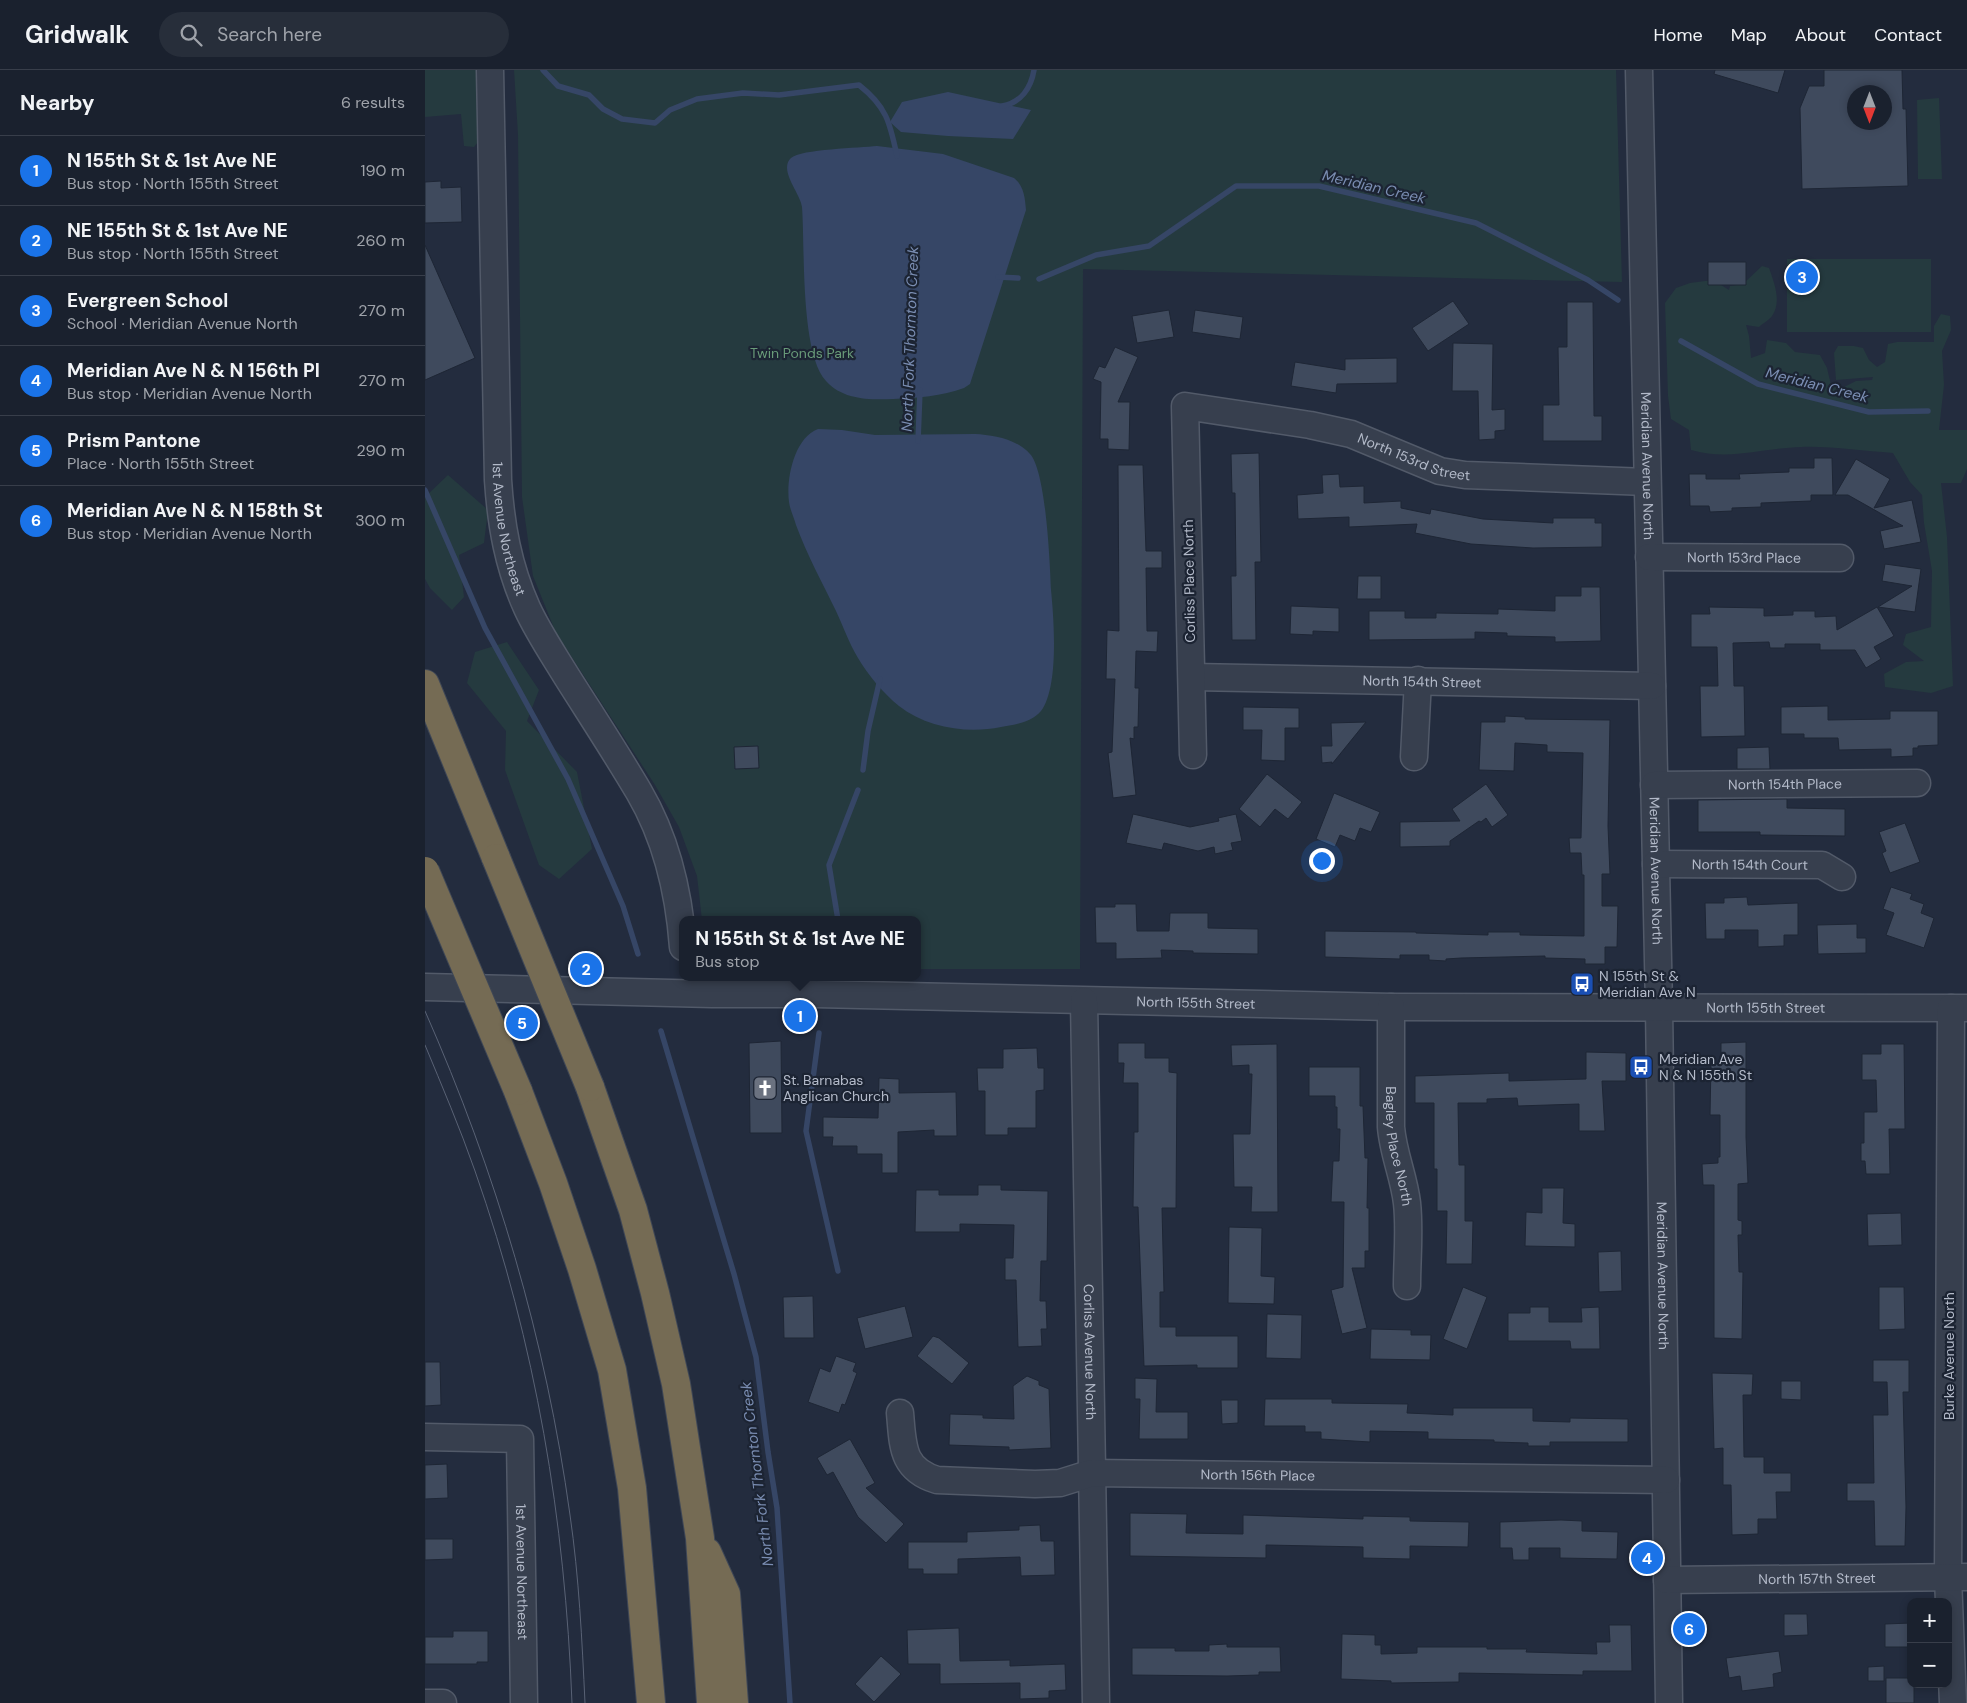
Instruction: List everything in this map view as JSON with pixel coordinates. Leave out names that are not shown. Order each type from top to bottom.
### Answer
[{"type":"highway","points":[[425,684],[590,1087],[633,1210],[676,1384],[700,1538],[711,1703]]},
{"type":"highway","points":[[425,871],[518,1091],[553,1183],[582,1269],[612,1370],[631,1488],[651,1703]]},
{"type":"highway","points":[[700,1538],[726,1594],[734,1703]]},
{"type":"street","name":"1st Avenue Northeast","points":[[490,70],[498,480],[501,518],[507,553],[527,608],[543,638],[640,793],[654,821],[674,884],[681,916]]},
{"type":"street","name":"Meridian Avenue North","points":[[1639,70],[1659,1006],[1669,1703]]},
{"type":"street","name":"North 153rd Street","points":[[1185,406],[1310,425],[1351,434],[1439,470],[1465,475],[1647,482]]},
{"type":"street","name":"Corliss Place North","points":[[1185,406],[1193,755]]},
{"type":"street","name":"North 153rd Place","points":[[1649,557],[1840,558]]},
{"type":"street","name":"North 154th Street","points":[[1191,677],[1652,686]]},
{"type":"street","points":[[1414,757],[1418,680]]},
{"type":"street","name":"North 154th Place","points":[[1654,785],[1917,783]]},
{"type":"street","name":"North 154th Court","points":[[1656,864],[1822,865],[1842,877]]},
{"type":"street","name":"North 155th Street","points":[[425,987],[683,985],[816,994],[1391,1006],[1959,1008]]},
{"type":"street","name":"Corliss Avenue North","points":[[1084,1001],[1096,1703]]},
{"type":"street","name":"Bagley Place North","points":[[1391,1006],[1391,1127],[1393,1146],[1407,1205],[1407,1286]]},
{"type":"street","name":"Burke Avenue North","points":[[1953,1703],[1957,1577],[1959,1008]]},
{"type":"street","name":"North 156th Place","points":[[900,1413],[906,1457],[915,1468],[927,1477],[937,1480],[1035,1484],[1060,1483],[1092,1472],[1666,1480]]},
{"type":"street","name":"1st Avenue Northeast","points":[[425,1437],[520,1439],[524,1703]]},
{"type":"street","name":"North 157th Street","points":[[1667,1580],[1957,1577]]},
{"type":"street","points":[[425,1703],[443,1703]]},
{"type":"green space","points":[[425,70],[477,70],[482,137],[474,147],[464,146],[461,114],[425,117]]},
{"type":"green space","name":"Twin Ponds Park","points":[[514,70],[1616,70],[1622,282],[1083,269],[1080,969],[921,969],[921,916],[702,916],[697,876],[679,827],[655,785],[556,633],[533,576],[522,497],[518,135]]},
{"type":"green space","points":[[1939,98],[1942,179],[1918,179],[1917,100]]},
{"type":"green space","points":[[1787,259],[1931,259],[1931,332],[1787,332]]},
{"type":"green space","points":[[1762,266],[1769,268],[1777,298],[1775,310],[1769,319],[1759,327],[1746,325],[1751,358],[1765,353],[1767,340],[1786,343],[1795,352],[1820,355],[1827,368],[1831,385],[1842,388],[1856,381],[1872,380],[1873,377],[1836,380],[1834,353],[1838,346],[1863,348],[1869,360],[1877,367],[1885,362],[1888,344],[1897,342],[1934,342],[1934,326],[1941,314],[1950,316],[1951,330],[1942,351],[1944,385],[1939,430],[1967,430],[1967,469],[1961,483],[1941,483],[1947,537],[1953,686],[1931,693],[1885,687],[1884,674],[1906,662],[1924,661],[1903,645],[1906,634],[1931,627],[1932,571],[1924,523],[1922,495],[1910,482],[1893,453],[1813,447],[1733,454],[1705,453],[1691,450],[1689,430],[1671,419],[1668,396],[1665,303],[1676,288],[1690,283],[1713,280],[1729,290],[1730,286],[1743,284]]},
{"type":"green space","points":[[448,475],[488,510],[484,543],[459,555],[464,597],[452,610],[430,588],[425,579],[425,497]]},
{"type":"green space","points":[[507,642],[539,690],[527,721],[577,772],[592,849],[559,879],[539,865],[505,770],[506,731],[467,683],[475,652]]},
{"type":"water","points":[[948,92],[1031,110],[1013,139],[901,132],[890,122],[902,102]]},
{"type":"water","points":[[877,146],[943,154],[1014,178],[1023,192],[1026,210],[970,384],[964,388],[938,395],[920,397],[857,398],[840,392],[833,387],[826,381],[818,367],[812,348],[805,298],[802,207],[787,169],[788,163],[791,158],[806,153],[831,149]]},
{"type":"water","points":[[818,429],[842,430],[875,435],[975,434],[1012,441],[1030,454],[1040,479],[1046,518],[1054,635],[1051,686],[1047,700],[1037,715],[1017,724],[988,729],[975,730],[948,727],[922,720],[910,714],[893,701],[871,677],[852,646],[805,547],[790,505],[788,493],[793,460],[803,441]]},
{"type":"building","points":[[1715,70],[1785,70],[1778,93],[1714,74]]},
{"type":"building","points":[[1824,70],[1902,70],[1903,109],[1906,109],[1908,186],[1802,189],[1800,108],[1809,86],[1824,86]]},
{"type":"building","points":[[441,181],[441,188],[461,187],[462,222],[425,223],[425,182]]},
{"type":"building","points":[[425,245],[475,358],[425,380]]},
{"type":"building","points":[[1708,262],[1746,262],[1746,285],[1708,285]]},
{"type":"building","points":[[1453,301],[1469,324],[1428,351],[1412,328]]},
{"type":"building","points":[[1567,302],[1593,302],[1594,416],[1602,416],[1602,441],[1543,441],[1543,405],[1559,405],[1558,347],[1567,347]]},
{"type":"building","points":[[1169,310],[1174,337],[1137,343],[1132,316]]},
{"type":"building","points":[[1195,310],[1243,317],[1240,339],[1192,332]]},
{"type":"building","points":[[1453,343],[1493,344],[1492,410],[1505,409],[1505,430],[1495,431],[1495,439],[1479,440],[1478,391],[1452,391]]},
{"type":"building","points":[[1115,347],[1138,357],[1118,402],[1130,402],[1129,450],[1108,449],[1108,439],[1100,439],[1101,382],[1093,379],[1099,366],[1105,368]]},
{"type":"building","points":[[1397,358],[1397,383],[1337,384],[1336,393],[1291,386],[1295,362],[1345,370],[1345,359]]},
{"type":"building","points":[[1259,453],[1261,562],[1255,562],[1256,640],[1232,640],[1231,576],[1236,576],[1235,493],[1232,493],[1231,454]]},
{"type":"building","points":[[1814,458],[1832,458],[1833,495],[1811,495],[1811,501],[1761,503],[1761,507],[1732,508],[1732,511],[1710,512],[1709,506],[1690,506],[1689,474],[1706,474],[1706,479],[1740,479],[1739,474],[1789,472],[1789,468],[1814,468]]},
{"type":"building","points":[[1856,459],[1890,479],[1874,508],[1912,500],[1921,542],[1884,549],[1880,531],[1903,526],[1848,495],[1835,495]]},
{"type":"building","points":[[1118,465],[1143,465],[1146,551],[1162,551],[1162,568],[1146,568],[1147,631],[1158,631],[1157,652],[1136,651],[1135,688],[1139,688],[1138,727],[1134,727],[1134,739],[1130,738],[1136,795],[1113,798],[1108,753],[1112,752],[1115,679],[1106,679],[1107,630],[1119,631]]},
{"type":"building","points":[[1339,474],[1340,487],[1364,486],[1364,503],[1401,501],[1401,508],[1430,514],[1431,509],[1483,519],[1553,523],[1553,518],[1595,518],[1595,523],[1602,523],[1602,547],[1533,548],[1471,544],[1415,533],[1417,524],[1349,527],[1349,517],[1298,519],[1297,495],[1323,493],[1322,475]]},
{"type":"building","points":[[1885,564],[1921,569],[1915,612],[1878,607],[1912,586],[1882,581]]},
{"type":"building","points":[[1358,576],[1381,576],[1381,599],[1357,599]]},
{"type":"building","points":[[1581,587],[1600,587],[1601,641],[1555,642],[1555,637],[1507,636],[1507,633],[1475,632],[1475,639],[1369,640],[1369,611],[1405,611],[1405,618],[1436,618],[1436,613],[1498,614],[1498,609],[1555,611],[1555,596],[1581,596]]},
{"type":"building","points":[[1291,606],[1339,608],[1339,632],[1313,631],[1313,635],[1290,634]]},
{"type":"building","points":[[1709,607],[1764,608],[1764,616],[1793,615],[1793,611],[1815,611],[1815,617],[1836,616],[1837,630],[1877,607],[1894,636],[1874,647],[1881,659],[1866,668],[1855,650],[1820,650],[1820,644],[1785,644],[1785,648],[1770,648],[1769,642],[1733,643],[1734,686],[1744,686],[1745,736],[1701,737],[1700,686],[1718,686],[1717,647],[1691,647],[1691,614],[1710,614]]},
{"type":"building","points":[[1828,706],[1828,720],[1890,719],[1890,711],[1938,711],[1938,745],[1913,748],[1913,756],[1891,757],[1891,749],[1839,750],[1838,738],[1804,738],[1804,734],[1781,734],[1781,707]]},
{"type":"building","points":[[1243,707],[1299,708],[1299,728],[1285,728],[1285,761],[1261,760],[1262,730],[1243,730]]},
{"type":"building","points":[[1505,716],[1525,717],[1525,719],[1610,720],[1608,826],[1610,874],[1602,874],[1602,906],[1618,906],[1617,947],[1605,947],[1605,964],[1585,964],[1585,959],[1545,958],[1545,956],[1461,958],[1446,959],[1446,961],[1429,960],[1429,955],[1400,955],[1400,959],[1325,957],[1325,931],[1488,935],[1488,932],[1520,932],[1520,935],[1584,936],[1584,875],[1582,875],[1581,853],[1570,853],[1569,838],[1581,838],[1583,753],[1547,752],[1547,745],[1515,743],[1514,771],[1479,770],[1481,722],[1505,722]]},
{"type":"building","points":[[1366,722],[1332,764],[1332,762],[1322,763],[1321,746],[1332,746],[1331,723]]},
{"type":"building","points":[[758,746],[759,768],[735,769],[734,747]]},
{"type":"building","points":[[1769,747],[1770,769],[1737,769],[1737,748]]},
{"type":"building","points":[[1267,774],[1302,802],[1288,819],[1275,809],[1260,827],[1239,809]]},
{"type":"building","points":[[1486,784],[1508,815],[1492,827],[1486,818],[1450,841],[1450,846],[1400,847],[1400,822],[1460,821],[1452,809]]},
{"type":"building","points":[[1334,793],[1380,812],[1371,832],[1360,828],[1355,841],[1340,835],[1335,847],[1316,839]]},
{"type":"building","points":[[1787,799],[1787,808],[1845,809],[1845,836],[1760,835],[1760,832],[1698,832],[1698,800]]},
{"type":"building","points":[[1133,814],[1190,827],[1219,821],[1218,818],[1236,814],[1242,841],[1231,843],[1233,850],[1215,854],[1214,847],[1198,851],[1164,843],[1162,850],[1126,843]]},
{"type":"building","points":[[1905,823],[1920,862],[1890,873],[1882,853],[1886,851],[1879,832]]},
{"type":"building","points":[[1891,887],[1912,894],[1910,899],[1924,904],[1921,913],[1934,918],[1924,948],[1886,935],[1894,913],[1883,909]]},
{"type":"building","points":[[1747,897],[1748,905],[1798,903],[1798,935],[1784,935],[1784,946],[1758,947],[1758,930],[1725,930],[1725,939],[1706,939],[1705,903],[1724,903],[1724,898]]},
{"type":"building","points":[[1115,904],[1136,904],[1137,931],[1169,931],[1170,913],[1208,913],[1208,928],[1258,929],[1258,954],[1193,953],[1193,951],[1161,950],[1162,958],[1116,959],[1116,943],[1096,943],[1095,907],[1115,907]]},
{"type":"building","points":[[1857,924],[1857,938],[1866,938],[1866,953],[1818,954],[1817,925]]},
{"type":"building","name":"St. Barnabas Anglican Church","points":[[781,1041],[782,1133],[750,1133],[749,1043]]},
{"type":"building","points":[[1746,1042],[1748,1183],[1738,1184],[1738,1220],[1742,1221],[1742,1235],[1738,1235],[1739,1272],[1743,1272],[1742,1339],[1714,1338],[1714,1185],[1703,1185],[1702,1164],[1718,1163],[1718,1157],[1720,1157],[1720,1115],[1710,1115],[1711,1064],[1721,1064],[1721,1043]]},
{"type":"building","points":[[1118,1043],[1145,1043],[1145,1058],[1169,1058],[1169,1072],[1177,1073],[1176,1208],[1162,1208],[1164,1292],[1160,1292],[1160,1327],[1176,1327],[1176,1336],[1238,1336],[1238,1368],[1197,1368],[1197,1365],[1144,1366],[1138,1207],[1133,1207],[1134,1132],[1138,1132],[1138,1083],[1123,1083],[1124,1063],[1118,1063]]},
{"type":"building","points":[[1277,1044],[1278,1212],[1251,1212],[1252,1187],[1234,1187],[1233,1134],[1250,1134],[1252,1074],[1249,1074],[1249,1065],[1232,1066],[1231,1045]]},
{"type":"building","points":[[1881,1044],[1904,1044],[1905,1129],[1889,1129],[1890,1174],[1866,1174],[1865,1161],[1861,1161],[1861,1143],[1864,1143],[1864,1112],[1877,1112],[1876,1080],[1862,1080],[1862,1054],[1881,1054]]},
{"type":"building","points":[[1037,1048],[1038,1068],[1044,1068],[1044,1090],[1036,1091],[1036,1128],[1008,1128],[1008,1135],[985,1135],[985,1091],[978,1091],[977,1068],[1003,1068],[1003,1049]]},
{"type":"building","points":[[1586,1052],[1626,1053],[1626,1081],[1602,1081],[1605,1131],[1579,1131],[1579,1104],[1518,1106],[1517,1098],[1487,1099],[1487,1103],[1458,1103],[1459,1165],[1465,1165],[1465,1221],[1473,1221],[1472,1264],[1446,1264],[1447,1211],[1437,1211],[1437,1169],[1434,1169],[1434,1103],[1415,1103],[1415,1076],[1509,1073],[1509,1081],[1586,1079]]},
{"type":"building","points":[[1309,1067],[1360,1067],[1360,1106],[1363,1106],[1365,1158],[1368,1158],[1367,1208],[1369,1208],[1369,1251],[1365,1251],[1365,1268],[1352,1268],[1367,1328],[1342,1334],[1331,1290],[1343,1287],[1344,1202],[1331,1202],[1333,1161],[1339,1161],[1340,1129],[1337,1129],[1335,1096],[1309,1096]]},
{"type":"building","points":[[879,1078],[899,1079],[899,1093],[956,1092],[957,1136],[934,1136],[934,1130],[898,1132],[898,1173],[882,1173],[882,1154],[857,1154],[857,1146],[832,1146],[833,1137],[823,1137],[823,1117],[878,1118]]},
{"type":"building","points":[[978,1185],[1001,1185],[1001,1190],[1048,1191],[1047,1261],[1041,1261],[1040,1301],[1046,1301],[1047,1329],[1041,1329],[1042,1346],[1018,1347],[1016,1280],[1005,1280],[1005,1258],[1013,1258],[1014,1225],[960,1224],[960,1232],[915,1232],[916,1190],[939,1190],[939,1195],[978,1195]]},
{"type":"building","points":[[1542,1188],[1564,1188],[1563,1223],[1575,1224],[1575,1247],[1525,1246],[1526,1212],[1542,1213]]},
{"type":"building","points":[[1901,1213],[1902,1245],[1868,1246],[1867,1214]]},
{"type":"building","points":[[1229,1227],[1262,1228],[1261,1276],[1275,1277],[1274,1304],[1228,1303]]},
{"type":"building","points":[[1621,1251],[1622,1291],[1599,1292],[1598,1252]]},
{"type":"building","points":[[1463,1287],[1487,1297],[1467,1349],[1443,1339]]},
{"type":"building","points":[[1879,1287],[1904,1287],[1905,1329],[1879,1330]]},
{"type":"building","points":[[813,1296],[814,1338],[784,1338],[783,1297]]},
{"type":"building","points":[[905,1306],[913,1337],[865,1349],[857,1318]]},
{"type":"building","points":[[1530,1307],[1549,1307],[1549,1322],[1582,1322],[1581,1308],[1599,1307],[1600,1349],[1571,1349],[1570,1341],[1508,1341],[1508,1313],[1530,1313]]},
{"type":"building","points":[[1267,1314],[1302,1315],[1301,1359],[1266,1358]]},
{"type":"building","points":[[1371,1329],[1411,1330],[1411,1335],[1431,1335],[1430,1360],[1370,1359]]},
{"type":"building","points":[[933,1336],[939,1338],[969,1363],[952,1384],[917,1356]]},
{"type":"building","points":[[836,1356],[856,1363],[853,1371],[857,1373],[845,1405],[842,1404],[839,1413],[808,1402],[820,1368],[830,1372]]},
{"type":"building","points":[[1873,1360],[1909,1360],[1909,1392],[1903,1392],[1906,1507],[1905,1546],[1875,1546],[1874,1501],[1847,1501],[1847,1483],[1874,1483],[1873,1415],[1888,1415],[1887,1382],[1873,1382]]},
{"type":"building","points":[[425,1362],[440,1362],[441,1405],[425,1406]]},
{"type":"building","points":[[1712,1373],[1753,1374],[1752,1395],[1743,1395],[1744,1457],[1764,1457],[1764,1473],[1791,1473],[1791,1492],[1776,1492],[1777,1519],[1758,1519],[1758,1534],[1732,1535],[1731,1485],[1723,1485],[1723,1448],[1714,1449]]},
{"type":"building","points":[[1027,1376],[1039,1381],[1039,1385],[1049,1389],[1051,1448],[1009,1450],[1009,1447],[949,1445],[950,1414],[983,1415],[983,1418],[1014,1419],[1013,1386]]},
{"type":"building","points":[[1135,1378],[1157,1379],[1156,1412],[1188,1412],[1188,1439],[1139,1439],[1140,1399],[1135,1399]]},
{"type":"building","points":[[1781,1381],[1801,1381],[1801,1400],[1781,1399]]},
{"type":"building","points":[[1265,1399],[1332,1399],[1332,1403],[1408,1404],[1407,1413],[1453,1415],[1453,1408],[1533,1408],[1533,1421],[1570,1422],[1570,1418],[1628,1419],[1628,1442],[1550,1442],[1550,1446],[1528,1446],[1528,1443],[1494,1442],[1494,1440],[1428,1439],[1428,1432],[1370,1431],[1370,1442],[1321,1439],[1321,1432],[1305,1432],[1305,1426],[1264,1426]]},
{"type":"building","points":[[1221,1400],[1238,1400],[1238,1423],[1222,1424]]},
{"type":"building","points":[[850,1439],[875,1483],[866,1488],[904,1524],[886,1543],[858,1517],[833,1472],[827,1475],[817,1458]]},
{"type":"building","points":[[447,1464],[448,1498],[425,1499],[425,1465]]},
{"type":"building","points":[[1130,1513],[1187,1514],[1186,1533],[1243,1534],[1243,1515],[1363,1519],[1363,1516],[1410,1517],[1410,1521],[1469,1522],[1468,1547],[1410,1546],[1410,1559],[1363,1558],[1363,1547],[1266,1545],[1266,1558],[1130,1556]]},
{"type":"building","points":[[1582,1521],[1582,1531],[1618,1532],[1617,1559],[1560,1558],[1560,1548],[1529,1548],[1529,1560],[1513,1560],[1512,1548],[1500,1548],[1500,1522]]},
{"type":"building","points":[[1040,1525],[1041,1541],[1054,1541],[1055,1575],[1021,1576],[1020,1557],[958,1559],[958,1574],[923,1574],[923,1569],[908,1569],[908,1542],[967,1542],[967,1532],[1019,1530],[1019,1526]]},
{"type":"building","points":[[425,1539],[453,1539],[453,1559],[425,1560]]},
{"type":"building","points":[[1784,1614],[1807,1614],[1808,1635],[1784,1636]]},
{"type":"building","points":[[1907,1623],[1907,1647],[1885,1647],[1885,1624]]},
{"type":"building","points":[[1609,1625],[1631,1625],[1632,1671],[1583,1671],[1583,1675],[1459,1673],[1459,1682],[1391,1683],[1391,1681],[1341,1679],[1342,1634],[1375,1635],[1375,1645],[1381,1645],[1381,1654],[1417,1653],[1417,1647],[1487,1647],[1487,1649],[1527,1649],[1526,1652],[1597,1654],[1596,1642],[1610,1642]]},
{"type":"building","points":[[959,1628],[960,1661],[1010,1660],[1010,1666],[1065,1664],[1066,1690],[1049,1691],[1049,1698],[1020,1699],[1020,1683],[940,1684],[940,1664],[908,1664],[907,1630]]},
{"type":"building","points":[[453,1631],[488,1631],[488,1662],[477,1662],[477,1664],[425,1664],[425,1637],[453,1637]]},
{"type":"building","points":[[1227,1644],[1227,1647],[1280,1647],[1281,1672],[1259,1672],[1259,1675],[1227,1676],[1132,1675],[1132,1648],[1175,1648],[1175,1651],[1209,1651],[1209,1645]]},
{"type":"building","points":[[1779,1651],[1782,1672],[1773,1674],[1774,1687],[1742,1691],[1740,1676],[1729,1678],[1726,1658]]},
{"type":"building","points":[[881,1656],[901,1674],[874,1702],[855,1684]]},
{"type":"building","points":[[1884,1666],[1884,1681],[1868,1681],[1868,1667]]},
{"type":"building","points":[[1886,1678],[1907,1678],[1907,1688],[1914,1688],[1914,1703],[1886,1703]]},
{"type":"waterway","name":"North Fork Thornton Creek","points":[[543,70],[558,86],[589,95],[603,109],[622,119],[655,123],[670,110],[697,99],[743,93],[779,95],[859,85],[876,101],[886,116],[897,156]]},
{"type":"waterway","points":[[1002,106],[1015,102],[1024,94],[1028,89],[1034,70]]},
{"type":"waterway","name":"Meridian Creek","points":[[1039,279],[1096,255],[1149,246],[1236,186],[1319,186],[1476,223],[1588,280],[1618,300]]},
{"type":"waterway","name":"Meridian Creek","points":[[998,277],[1018,278]]},
{"type":"waterway","name":"Meridian Creek","points":[[1681,341],[1758,384],[1869,412],[1928,411]]},
{"type":"waterway","name":"North Fork Thornton Creek","points":[[918,441],[920,390]]},
{"type":"waterway","points":[[425,490],[485,628],[568,779],[623,906],[638,954]]},
{"type":"waterway","name":"North Fork Thornton Creek","points":[[863,770],[868,731],[880,679]]},
{"type":"waterway","name":"North Fork Thornton Creek","points":[[837,916],[829,865],[858,790]]},
{"type":"waterway","name":"North Fork Thornton Creek","points":[[661,1031],[734,1274],[756,1357],[777,1508],[790,1703]]},
{"type":"waterway","name":"North Fork Thornton Creek","points":[[819,1033],[806,1131],[838,1271]]},
{"type":"tram line","points":[[425,1011],[451,1072],[496,1195],[532,1321],[547,1385],[560,1450],[576,1562],[585,1703]]},
{"type":"tram line","points":[[425,1045],[475,1171],[515,1302],[531,1367],[544,1433],[554,1500],[568,1634],[572,1703]]},
{"type":"place","name":"Evergreen School","points":[[1802,277]]},
{"type":"place","name":"NE 155th St & 1st Ave NE","points":[[586,969]]},
{"type":"place","name":"N 155th St & Meridian Ave N","points":[[1582,984]]},
{"type":"place","name":"N 155th St & 1st Ave NE","points":[[800,1016]]},
{"type":"place","name":"Prism Pantone","points":[[522,1023]]},
{"type":"place","name":"Meridian Ave N & N 155th St","points":[[1641,1067]]},
{"type":"place","name":"St. Barnabas Anglican Church","points":[[765,1088]]},
{"type":"place","name":"Meridian Ave N & N 156th Pl","points":[[1647,1558]]},
{"type":"place","name":"Meridian Ave N & N 158th St","points":[[1689,1629]]}]
